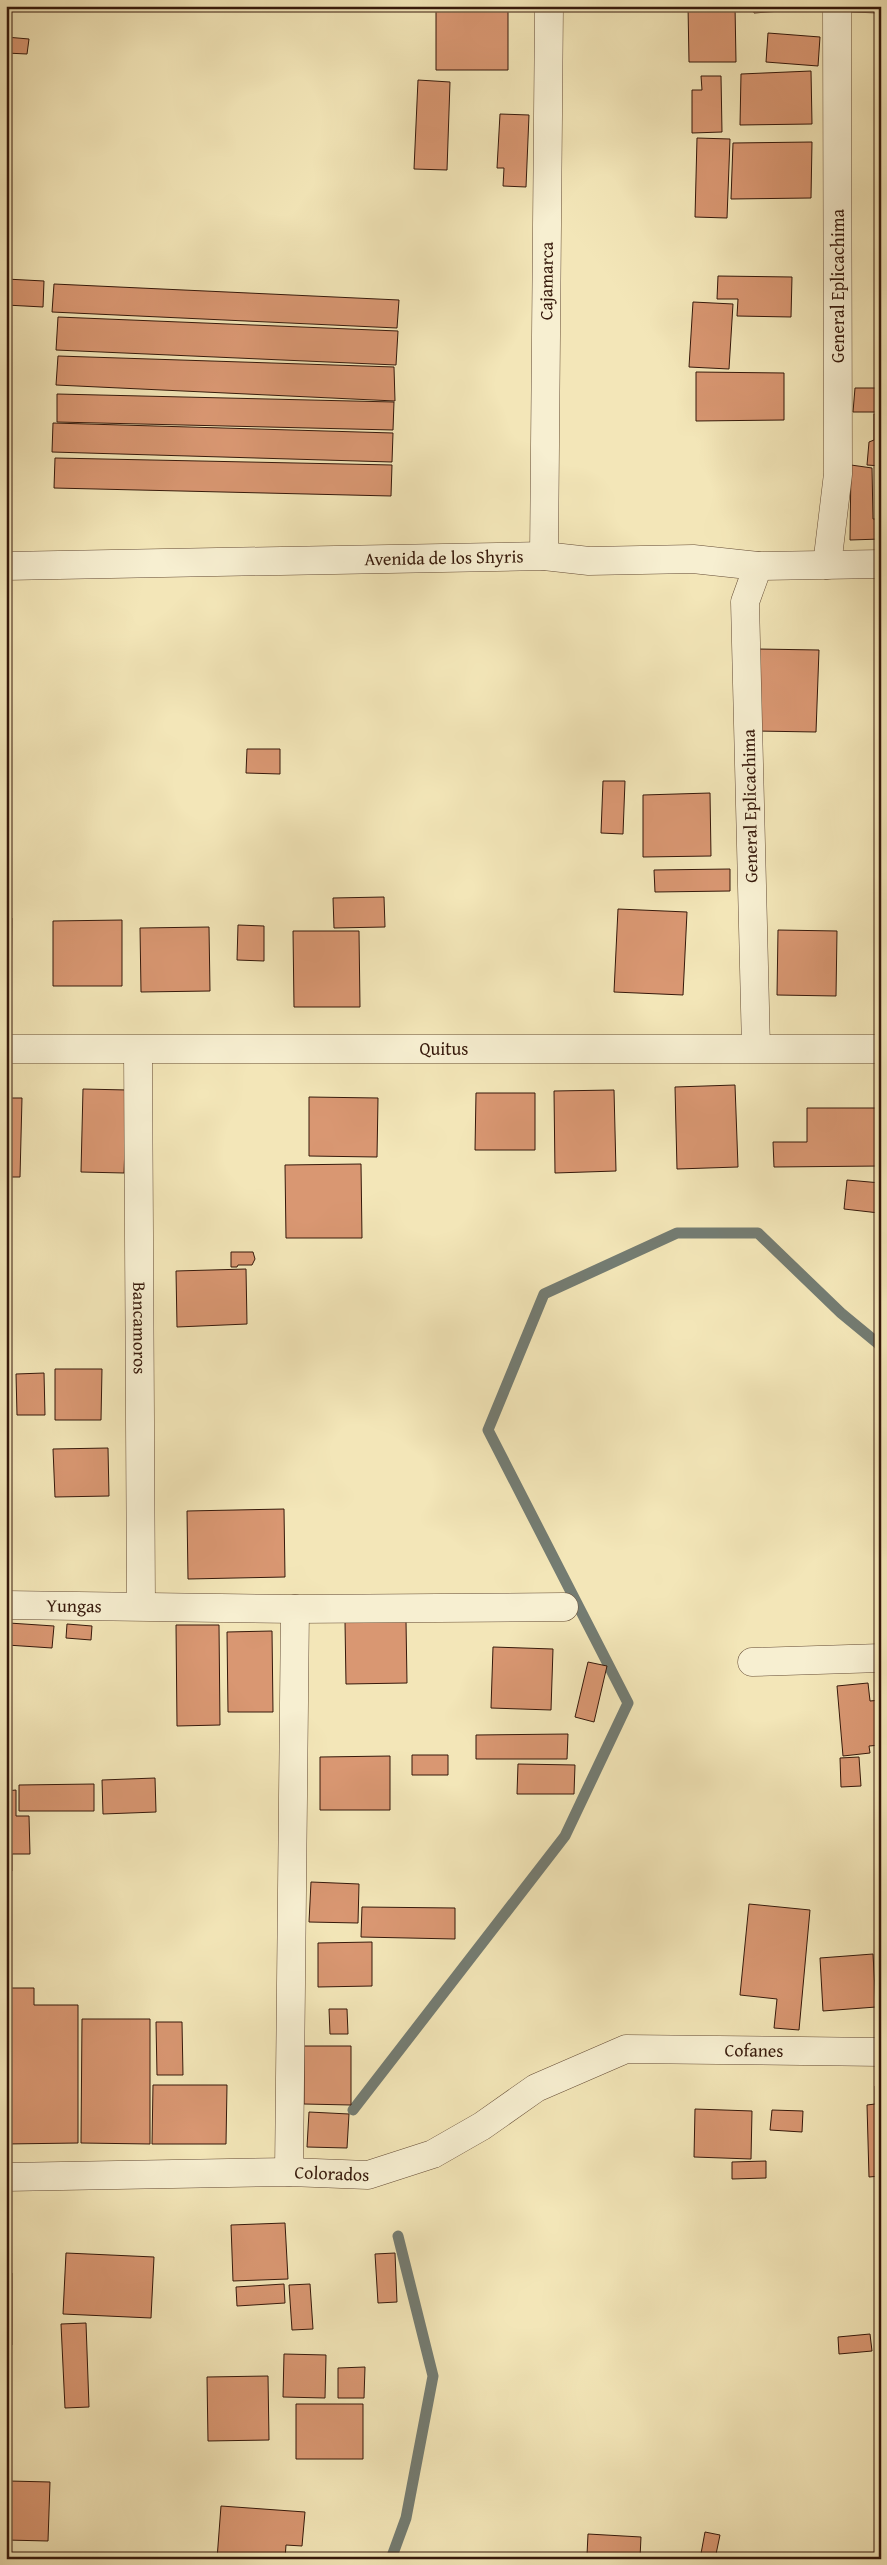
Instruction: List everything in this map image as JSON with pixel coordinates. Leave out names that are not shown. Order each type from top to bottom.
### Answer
[{"type":"street","name":"Cajamarca","points":[[544,556],[549,6]]},
{"type":"street","name":"General Eplicachima","points":[[827,565],[838,474],[837,6]]},
{"type":"street","name":"Avenida de los Shyris","points":[[6,566],[544,556],[590,561],[693,559],[758,566],[881,564]]},
{"type":"street","name":"General Eplicachima","points":[[756,1048],[745,602],[758,566]]},
{"type":"street","name":"Quitus","points":[[6,1049],[881,1049]]},
{"type":"street","name":"Bancamoros","points":[[138,1050],[141,1606]]},
{"type":"street","name":"Yungas","points":[[6,1605],[294,1609],[564,1607]]},
{"type":"street","points":[[290,2172],[294,1609]]},
{"type":"street","points":[[752,1662],[881,1658]]},
{"type":"street","name":"Colorados","points":[[6,2177],[290,2172],[368,2175],[433,2154],[482,2126],[536,2088],[626,2049]]},
{"type":"street","name":"Cofanes","points":[[626,2049],[881,2052]]},
{"type":"building","points":[[436,6],[508,6],[508,70],[436,70]]},
{"type":"building","points":[[688,6],[735,6],[736,62],[689,62]]},
{"type":"building","points":[[753,6],[780,6],[781,11],[754,13]]},
{"type":"building","points":[[850,6],[881,6],[881,13],[850,12]]},
{"type":"building","points":[[768,33],[820,37],[818,66],[766,62]]},
{"type":"building","points":[[6,37],[29,39],[27,54],[6,53]]},
{"type":"building","points":[[811,71],[812,124],[740,125],[741,74]]},
{"type":"building","points":[[701,76],[721,76],[722,132],[692,133],[692,90],[702,90]]},
{"type":"building","points":[[418,80],[450,82],[447,170],[414,169]]},
{"type":"building","points":[[879,113],[881,113],[880,180]]},
{"type":"building","points":[[500,114],[529,115],[526,187],[503,186],[504,168],[497,168]]},
{"type":"building","points":[[697,138],[730,139],[727,218],[695,217]]},
{"type":"building","points":[[812,142],[811,198],[731,199],[733,143]]},
{"type":"building","points":[[718,276],[792,277],[791,317],[737,316],[738,299],[717,299]]},
{"type":"building","points":[[6,279],[44,281],[43,307],[6,305]]},
{"type":"building","points":[[54,284],[399,300],[397,328],[52,312]]},
{"type":"building","points":[[693,302],[733,304],[729,369],[689,367]]},
{"type":"building","points":[[58,317],[398,331],[396,365],[56,350]]},
{"type":"building","points":[[58,356],[394,367],[395,401],[56,385]]},
{"type":"building","points":[[696,372],[784,373],[784,420],[696,421]]},
{"type":"building","points":[[855,388],[881,388],[881,412],[853,412]]},
{"type":"building","points":[[57,394],[394,402],[393,430],[57,422]]},
{"type":"building","points":[[874,414],[881,414],[881,466],[867,465],[869,442],[874,440]]},
{"type":"building","points":[[53,423],[393,433],[392,462],[52,452]]},
{"type":"building","points":[[55,458],[392,465],[391,496],[54,488]]},
{"type":"building","points":[[851,465],[872,468],[873,519],[881,519],[881,539],[850,540]]},
{"type":"building","points":[[758,649],[819,650],[816,732],[755,731]]},
{"type":"building","points":[[247,749],[280,749],[280,774],[246,773]]},
{"type":"building","points":[[603,781],[625,781],[623,834],[601,833]]},
{"type":"building","points":[[710,793],[711,856],[643,857],[643,795]]},
{"type":"building","points":[[730,869],[730,891],[655,892],[654,870]]},
{"type":"building","points":[[384,897],[385,927],[334,928],[333,898]]},
{"type":"building","points":[[618,909],[687,912],[683,995],[614,992]]},
{"type":"building","points":[[6,918],[12,918],[11,1006],[6,1006]]},
{"type":"building","points":[[122,920],[122,986],[53,986],[53,921]]},
{"type":"building","points":[[238,925],[264,926],[264,961],[237,960]]},
{"type":"building","points":[[209,927],[210,991],[141,992],[140,928]]},
{"type":"building","points":[[778,930],[837,931],[836,996],[777,995]]},
{"type":"building","points":[[293,931],[359,931],[360,1007],[294,1007]]},
{"type":"building","points":[[735,1085],[738,1167],[677,1169],[675,1087]]},
{"type":"building","points":[[83,1089],[127,1090],[124,1173],[81,1172]]},
{"type":"building","points":[[614,1090],[616,1171],[555,1173],[554,1091]]},
{"type":"building","points":[[476,1093],[535,1093],[535,1150],[475,1150]]},
{"type":"building","points":[[309,1097],[378,1098],[377,1157],[309,1156]]},
{"type":"building","points":[[6,1098],[22,1098],[20,1177],[6,1177]]},
{"type":"building","points":[[807,1108],[881,1108],[881,1166],[774,1167],[773,1142],[807,1142]]},
{"type":"building","points":[[361,1164],[362,1238],[286,1238],[285,1165]]},
{"type":"building","points":[[847,1180],[881,1183],[879,1213],[844,1209]]},
{"type":"building","points":[[6,1204],[10,1204],[10,1231],[6,1231]]},
{"type":"building","points":[[231,1252],[253,1252],[255,1259],[252,1265],[231,1267]]},
{"type":"building","points":[[246,1269],[247,1324],[177,1327],[176,1271]]},
{"type":"building","points":[[55,1369],[102,1369],[101,1420],[55,1420]]},
{"type":"building","points":[[44,1373],[45,1415],[17,1415],[16,1374]]},
{"type":"building","points":[[6,1383],[10,1383],[11,1456],[6,1456]]},
{"type":"building","points":[[108,1448],[109,1496],[55,1497],[53,1449]]},
{"type":"building","points":[[284,1509],[285,1577],[188,1579],[187,1511]]},
{"type":"building","points":[[406,1621],[407,1683],[346,1684],[345,1622]]},
{"type":"building","points":[[9,1623],[54,1626],[52,1648],[7,1645]]},
{"type":"building","points":[[67,1624],[92,1626],[91,1640],[66,1638]]},
{"type":"building","points":[[176,1625],[219,1625],[220,1725],[177,1726]]},
{"type":"building","points":[[272,1631],[273,1712],[228,1712],[227,1632]]},
{"type":"building","points":[[493,1647],[553,1649],[551,1710],[491,1708]]},
{"type":"building","points":[[588,1662],[607,1666],[594,1722],[575,1717]]},
{"type":"building","points":[[868,1683],[870,1701],[881,1700],[881,1745],[869,1746],[870,1753],[843,1756],[837,1686]]},
{"type":"building","points":[[568,1734],[567,1759],[476,1759],[476,1735]]},
{"type":"building","points":[[412,1755],[448,1755],[448,1775],[412,1775]]},
{"type":"building","points":[[390,1756],[390,1810],[320,1810],[320,1757]]},
{"type":"building","points":[[859,1757],[861,1786],[841,1787],[840,1758]]},
{"type":"building","points":[[518,1764],[575,1765],[574,1794],[517,1794]]},
{"type":"building","points":[[155,1778],[156,1812],[103,1814],[102,1780]]},
{"type":"building","points":[[94,1784],[94,1811],[19,1811],[19,1785]]},
{"type":"building","points":[[16,1790],[16,1816],[29,1816],[30,1854],[12,1854],[12,1871],[6,1872],[6,1791]]},
{"type":"building","points":[[311,1882],[359,1884],[358,1923],[309,1922]]},
{"type":"building","points":[[749,1904],[810,1910],[799,2030],[774,2028],[777,1999],[740,1995]]},
{"type":"building","points":[[362,1907],[455,1908],[455,1939],[361,1937]]},
{"type":"building","points":[[372,1942],[372,1986],[318,1987],[318,1943]]},
{"type":"building","points":[[873,1954],[876,2007],[823,2011],[820,1958]]},
{"type":"building","points":[[10,1988],[34,1988],[34,2005],[78,2005],[78,2143],[6,2144],[6,2027],[11,2026]]},
{"type":"building","points":[[329,2009],[347,2009],[348,2034],[330,2034]]},
{"type":"building","points":[[82,2019],[150,2019],[150,2144],[81,2143]]},
{"type":"building","points":[[156,2022],[182,2022],[183,2075],[157,2075]]},
{"type":"building","points":[[304,2046],[351,2046],[351,2105],[304,2104]]},
{"type":"building","points":[[153,2085],[227,2085],[226,2144],[152,2144]]},
{"type":"building","points":[[875,2086],[881,2086],[881,2176],[869,2177],[867,2105],[875,2104]]},
{"type":"building","points":[[695,2109],[752,2111],[751,2159],[694,2157]]},
{"type":"building","points":[[772,2110],[803,2111],[802,2132],[770,2130]]},
{"type":"building","points":[[309,2112],[349,2114],[347,2148],[307,2147]]},
{"type":"building","points":[[766,2161],[766,2178],[732,2179],[732,2162]]},
{"type":"building","points":[[285,2223],[288,2279],[233,2281],[231,2225]]},
{"type":"building","points":[[66,2253],[154,2257],[151,2318],[63,2314]]},
{"type":"building","points":[[395,2253],[397,2302],[378,2303],[375,2254]]},
{"type":"building","points":[[6,2273],[12,2273],[12,2345],[6,2345]]},
{"type":"building","points":[[284,2284],[285,2303],[237,2306],[236,2287]]},
{"type":"building","points":[[310,2284],[313,2329],[292,2330],[289,2285]]},
{"type":"building","points":[[86,2323],[89,2407],[65,2408],[61,2324]]},
{"type":"building","points":[[870,2334],[872,2351],[839,2354],[838,2337]]},
{"type":"building","points":[[284,2354],[326,2355],[325,2398],[283,2397]]},
{"type":"building","points":[[365,2367],[364,2398],[338,2398],[338,2368]]},
{"type":"building","points":[[268,2376],[269,2440],[208,2441],[207,2377]]},
{"type":"building","points":[[296,2404],[363,2404],[363,2459],[296,2459]]},
{"type":"building","points":[[9,2481],[50,2482],[48,2541],[6,2540],[6,2502],[8,2502]]},
{"type":"building","points":[[221,2506],[305,2512],[302,2546],[286,2545],[285,2559],[217,2559]]},
{"type":"building","points":[[705,2532],[720,2535],[715,2559],[700,2559]]},
{"type":"building","points":[[588,2534],[641,2537],[640,2558],[587,2555]]},
{"type":"waterway","points":[[353,2110],[565,1836],[628,1703],[488,1430],[544,1294],[677,1233],[758,1233],[841,1313],[881,1346]]},
{"type":"waterway","points":[[391,2559],[406,2518],[433,2376],[398,2236]]}]
